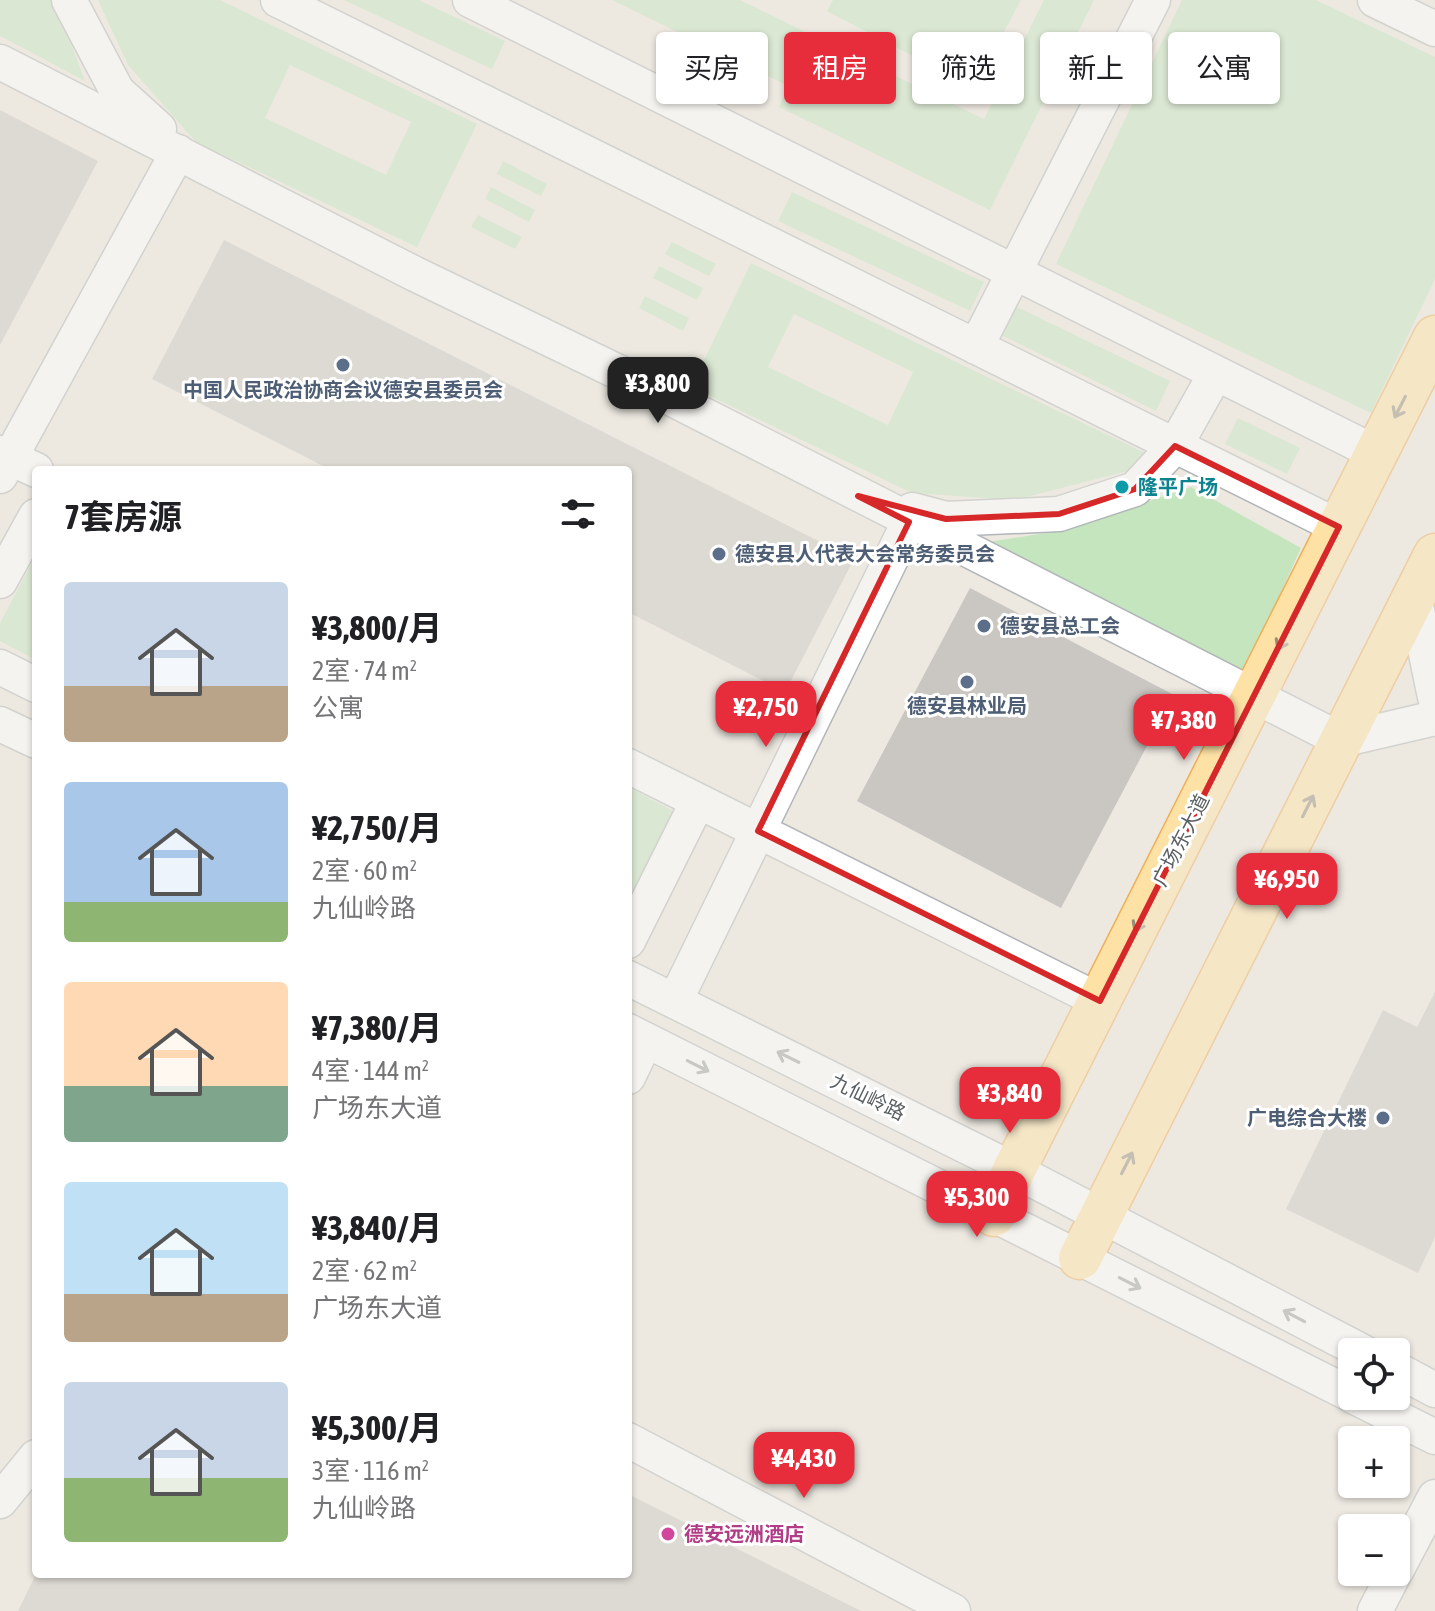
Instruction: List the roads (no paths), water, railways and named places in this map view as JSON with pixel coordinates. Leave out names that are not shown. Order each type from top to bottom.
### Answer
[{"type":"main road","name":"广场东大道","points":[[994,1215],[1435,337]]},
{"type":"main road","points":[[1080,1258],[1435,555]]},
{"type":"street","points":[[69,0],[117,91],[185,155]]},
{"type":"street","points":[[278,0],[1339,527]]},
{"type":"street","points":[[470,0],[1376,453]]},
{"type":"street","points":[[976,347],[1153,0]]},
{"type":"street","points":[[1375,0],[1435,29]]},
{"type":"street","points":[[0,62],[415,274],[645,385],[1341,740],[1435,718]]},
{"type":"street","points":[[12,464],[185,155]]},
{"type":"street","points":[[858,496],[946,519],[1059,514],[1135,489],[1175,446],[1216,373]]},
{"type":"street","points":[[675,1001],[909,522]]},
{"type":"street","points":[[0,581],[32,523]]},
{"type":"street","points":[[1414,596],[1435,697]]},
{"type":"street","points":[[0,667],[32,683]]},
{"type":"street","points":[[0,724],[32,739]]},
{"type":"street","points":[[632,768],[1100,1001]]},
{"type":"street","points":[[632,933],[698,801]]},
{"type":"street","name":"九仙岭路","points":[[632,980],[1014,1170],[1338,1339]]},
{"type":"street","points":[[632,1058],[637,1035],[1338,1388]]},
{"type":"street","points":[[1410,1377],[1435,1390]]},
{"type":"street","points":[[1381,1410],[1435,1437]]},
{"type":"street","points":[[632,1442],[953,1611]]},
{"type":"street","points":[[0,1501],[32,1462]]},
{"type":"street","points":[[1410,1545],[1435,1497]]},
{"type":"street","points":[[1375,1611],[1388,1586]]},
{"type":"place","name":"中国人民政治协商会议德安县委员会","points":[[343,365]]},
{"type":"place","name":"隆平广场","points":[[1122,487]]},
{"type":"place","name":"德安县人代表大会常务委员会","points":[[719,554]]},
{"type":"place","name":"德安县总工会","points":[[984,626]]},
{"type":"place","name":"德安县林业局","points":[[967,682]]},
{"type":"place","name":"广电综合大楼","points":[[1383,1118]]},
{"type":"place","name":"德安远洲酒店","points":[[668,1534]]}]
